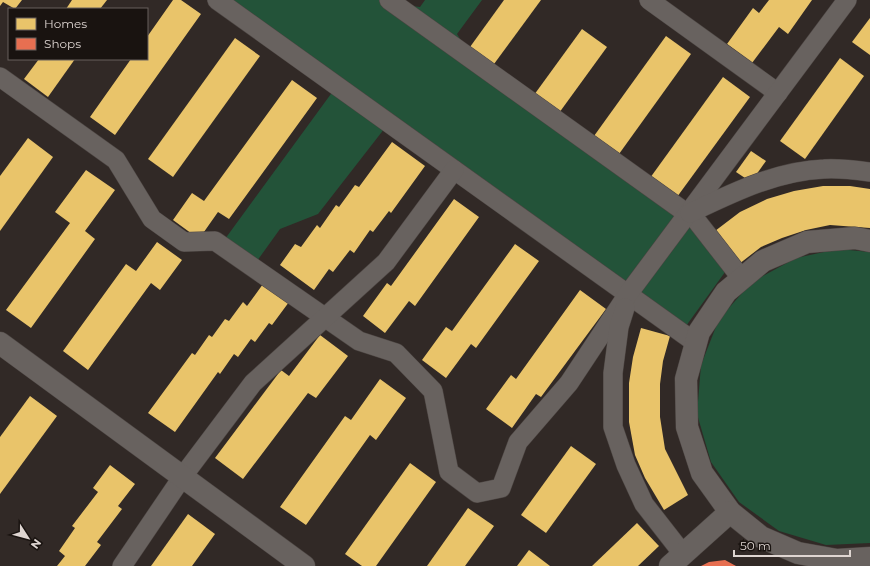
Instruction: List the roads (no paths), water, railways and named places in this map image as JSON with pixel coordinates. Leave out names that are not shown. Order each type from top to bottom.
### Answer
[{"type":"street","points":[[217,0],[696,343]]},
{"type":"street","points":[[389,0],[696,220],[742,279]]},
{"type":"street","points":[[649,0],[778,92]]},
{"type":"street","points":[[0,77],[116,160],[152,219],[184,242],[215,242],[359,341],[396,353],[433,391],[449,472],[476,492],[501,488],[518,442],[569,383],[628,294],[847,0]]},
{"type":"street","points":[[688,214],[731,193],[775,177],[824,168],[870,172]]},
{"type":"street","points":[[122,566],[183,476],[253,383],[386,262],[454,170]]},
{"type":"street","points":[[870,241],[856,238],[807,242],[763,261],[726,292],[699,332],[686,379],[687,427],[702,473],[730,512],[761,537],[798,553],[837,560],[870,558]]},
{"type":"street","points":[[628,294],[619,327],[614,373],[613,426],[626,465],[644,504],[676,560],[730,512]]},
{"type":"street","points":[[0,343],[304,566]]}]
